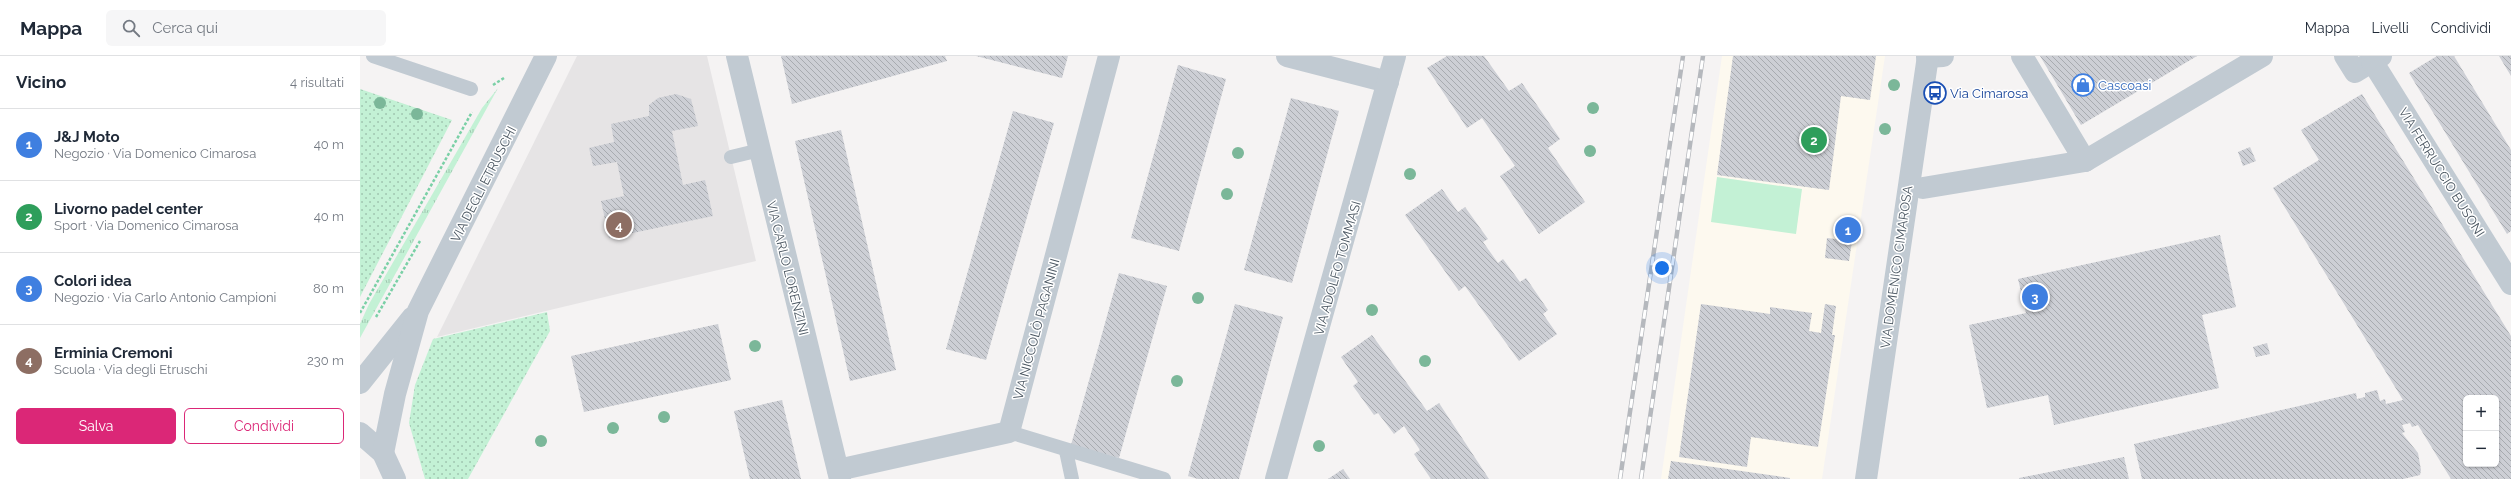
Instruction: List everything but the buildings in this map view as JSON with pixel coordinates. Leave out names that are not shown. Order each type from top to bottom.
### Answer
[{"type":"street","name":"VIA DEGLI ETRUSCHI","points":[[383,452],[396,394],[418,311],[546,56]]},
{"type":"street","name":"VIA CARLO LORENZINI","points":[[737,56],[839,475]]},
{"type":"street","name":"VIA NICCOLÒ PAGANINI","points":[[1009,432],[1109,56]]},
{"type":"street","points":[[1287,56],[1388,82]]},
{"type":"street","name":"VIA ADOLFO TOMMASI","points":[[1276,479],[1395,56]]},
{"type":"street","name":"VIA DOMENICO CIMAROSA","points":[[1866,479],[1915,189],[1933,56]]},
{"type":"street","points":[[2022,56],[2085,161]]},
{"type":"street","points":[[1915,189],[2085,161],[2262,56]]},
{"type":"street","points":[[2345,56],[2355,72],[2377,59]]},
{"type":"street","name":"VIA FERRUCCIO BUSONI","points":[[2377,59],[2511,284]]},
{"type":"street","name":"VIA DEGLI ETRUSCHI","points":[[360,383],[418,311]]},
{"type":"street","points":[[839,475],[1009,432]]},
{"type":"street","points":[[360,433],[383,452],[395,479]]},
{"type":"lane","points":[[373,56],[471,89]]},
{"type":"lane","points":[[730,157],[760,150]]},
{"type":"lane","points":[[1009,432],[1066,451],[1164,479]]},
{"type":"lane","points":[[1066,451],[1072,479]]},
{"type":"path","points":[[487,89],[509,75]]},
{"type":"path","points":[[360,313],[475,106]]},
{"type":"shaded area","points":[[577,56],[707,56],[756,261],[437,337]]},
{"type":"shaded area","points":[[1722,56],[1885,56],[1822,479],[1661,479]]},
{"type":"green space","points":[[498,88],[360,338],[360,324],[369,304],[482,108]]},
{"type":"green space","points":[[360,89],[452,120],[360,297]]},
{"type":"green space","points":[[1717,177],[1802,189],[1796,234],[1711,222]]},
{"type":"green space","points":[[547,312],[550,331],[468,479],[425,479],[409,423],[415,385],[433,339]]},
{"type":"railway","points":[[1620,479],[1683,56]]},
{"type":"railway","points":[[1641,479],[1703,56]]},
{"type":"place","name":"Cascoasi","points":[[2083,85]]},
{"type":"place","name":"Via Cimarosa","points":[[1935,93]]},
{"type":"place","name":"Livorno padel center","points":[[1814,140]]},
{"type":"place","name":"Erminia Cremoni","points":[[619,225]]},
{"type":"place","name":"J&J Moto","points":[[1848,230]]},
{"type":"place","name":"Colori idea","points":[[2035,297]]}]
